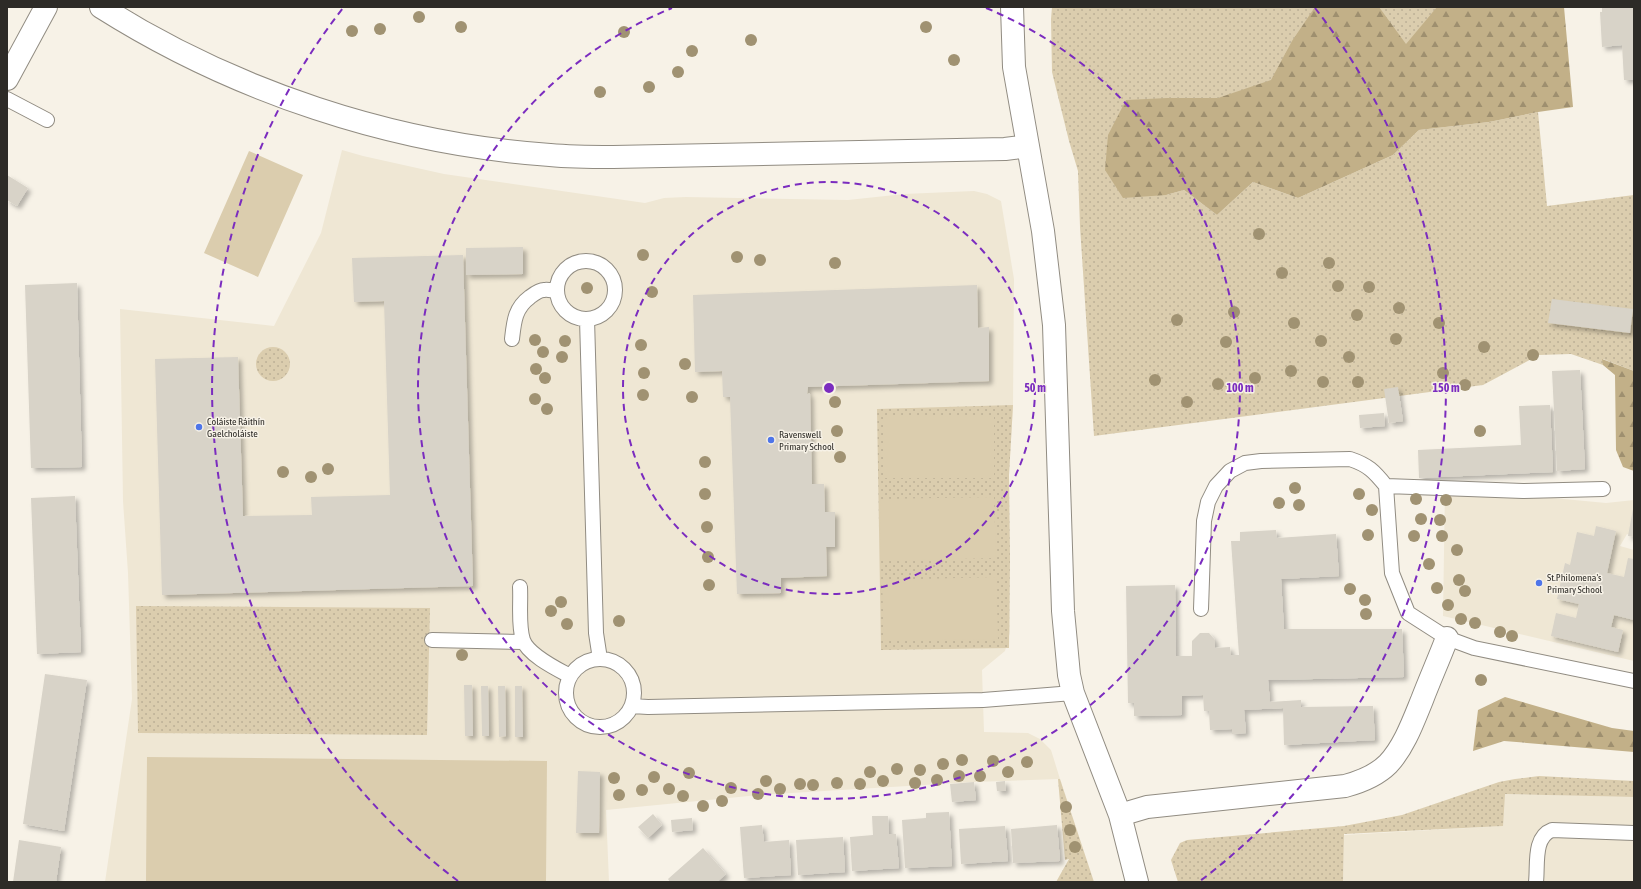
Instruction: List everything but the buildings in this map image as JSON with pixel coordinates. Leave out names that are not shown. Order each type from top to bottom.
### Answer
[{"type":"street","points":[[7,79],[46,7]]},
{"type":"street","points":[[101,7],[134,28],[248,84],[316,109],[430,139],[549,155],[613,158],[1005,149],[1028,146]]},
{"type":"street","points":[[1012,7],[1014,67],[1043,231],[1054,324],[1063,611],[1069,675],[1074,693],[1120,815],[1137,882]]},
{"type":"street","points":[[1120,815],[1147,807],[1345,786],[1371,777],[1386,766],[1398,750],[1413,721],[1447,638]]},
{"type":"lane","points":[[7,100],[47,120]]},
{"type":"lane","points":[[581,261],[591,261],[600,264],[613,278],[615,297],[605,313],[597,318],[578,319],[563,309],[558,300],[556,291],[560,275],[566,268],[581,261]]},
{"type":"lane","points":[[512,339],[517,312],[522,303],[543,289],[556,291]]},
{"type":"lane","points":[[587,319],[596,634],[600,659]]},
{"type":"lane","points":[[1201,610],[1204,521],[1208,502],[1216,486],[1230,471],[1245,463],[1261,461],[1350,459],[1363,463],[1374,471],[1386,486],[1392,573],[1408,613],[1447,638],[1474,648],[1634,681]]},
{"type":"lane","points":[[1386,486],[1523,492],[1603,489]]},
{"type":"lane","points":[[520,587],[521,632],[523,642],[539,657],[570,676]]},
{"type":"lane","points":[[432,640],[523,642]]},
{"type":"lane","points":[[600,659],[611,660],[621,666],[628,674],[633,684],[635,695],[632,706],[627,715],[618,723],[608,727],[596,728],[585,724],[576,718],[570,709],[566,698],[566,687],[570,676],[578,667],[588,661],[600,659]]},
{"type":"lane","points":[[632,706],[648,707],[983,700],[1074,693]]},
{"type":"lane","points":[[1536,882],[1539,842],[1545,832],[1552,830],[1634,833]]},
{"type":"shaded area","points":[[1052,7],[1480,7],[1166,195],[1184,190],[1217,215],[1253,182],[1298,198],[1393,155],[1419,130],[1489,122],[1538,112],[1547,206],[1634,195],[1634,371],[1603,359],[1603,365],[1571,354],[1539,355],[1483,385],[1094,436],[1080,227],[1078,171],[1052,72]]},
{"type":"shaded area","points":[[342,150],[444,174],[645,203],[664,198],[686,197],[848,200],[904,194],[974,191],[987,194],[1001,201],[1014,279],[1013,405],[1009,475],[1010,632],[1005,651],[982,670],[984,732],[1028,733],[1040,739],[1051,750],[1060,779],[974,782],[759,795],[606,810],[609,882],[105,882],[132,699],[128,573],[123,501],[120,309],[274,326],[321,233]]},
{"type":"shaded area","points":[[249,151],[303,175],[258,277],[204,253]]},
{"type":"shaded area","points":[[270,347],[276,347],[280,348],[287,354],[290,364],[289,371],[283,378],[276,381],[270,381],[266,380],[259,374],[256,367],[256,361],[257,357],[263,350]]},
{"type":"shaded area","points":[[1013,405],[1009,475],[1009,648],[881,650],[877,409]]},
{"type":"shaded area","points":[[883,415],[994,415],[994,478],[883,478]]},
{"type":"shaded area","name":"St.Philomena's Primary School","points":[[1445,488],[1606,503],[1634,500],[1634,537],[1627,534],[1620,546],[1634,550],[1634,661],[1443,616]]},
{"type":"shaded area","points":[[994,497],[996,558],[881,561],[880,499]]},
{"type":"shaded area","points":[[996,577],[998,639],[884,641],[882,580]]},
{"type":"shaded area","points":[[136,606],[430,608],[427,735],[138,733]]},
{"type":"shaded area","points":[[147,757],[547,761],[546,882],[146,882]]},
{"type":"shaded area","points":[[1539,776],[1634,781],[1634,797],[1505,794],[1503,826],[1344,834],[1343,882],[1178,882],[1171,860],[1180,843],[1187,840],[1344,826],[1402,815],[1499,782]]},
{"type":"shaded area","points":[[1058,779],[1060,779],[1094,882],[1056,882],[1069,859],[1065,860]]},
{"type":"shaded area","points":[[1504,794],[1634,797],[1634,882],[1343,882],[1344,835],[1502,826]]},
{"type":"green space","points":[[1315,7],[1379,7],[1406,44],[1437,7],[1564,7],[1573,107],[1538,112],[1489,122],[1419,130],[1393,155],[1298,198],[1253,182],[1217,215],[1184,190],[1166,195],[1123,198],[1105,170],[1108,135],[1126,100],[1218,98],[1271,80],[1292,41]]},
{"type":"green space","points":[[1602,359],[1634,371],[1634,471],[1623,467],[1616,450],[1615,375],[1603,365]]},
{"type":"green space","points":[[1505,697],[1612,728],[1634,731],[1634,752],[1504,741],[1473,751],[1478,710]]},
{"type":"place","name":"Coláiste Ráithín Gaelcholáiste","points":[[199,427]]},
{"type":"place","name":"Ravenswell Primary School","points":[[771,440]]},
{"type":"place","name":"St.Philomena's Primary School","points":[[1539,583]]}]
